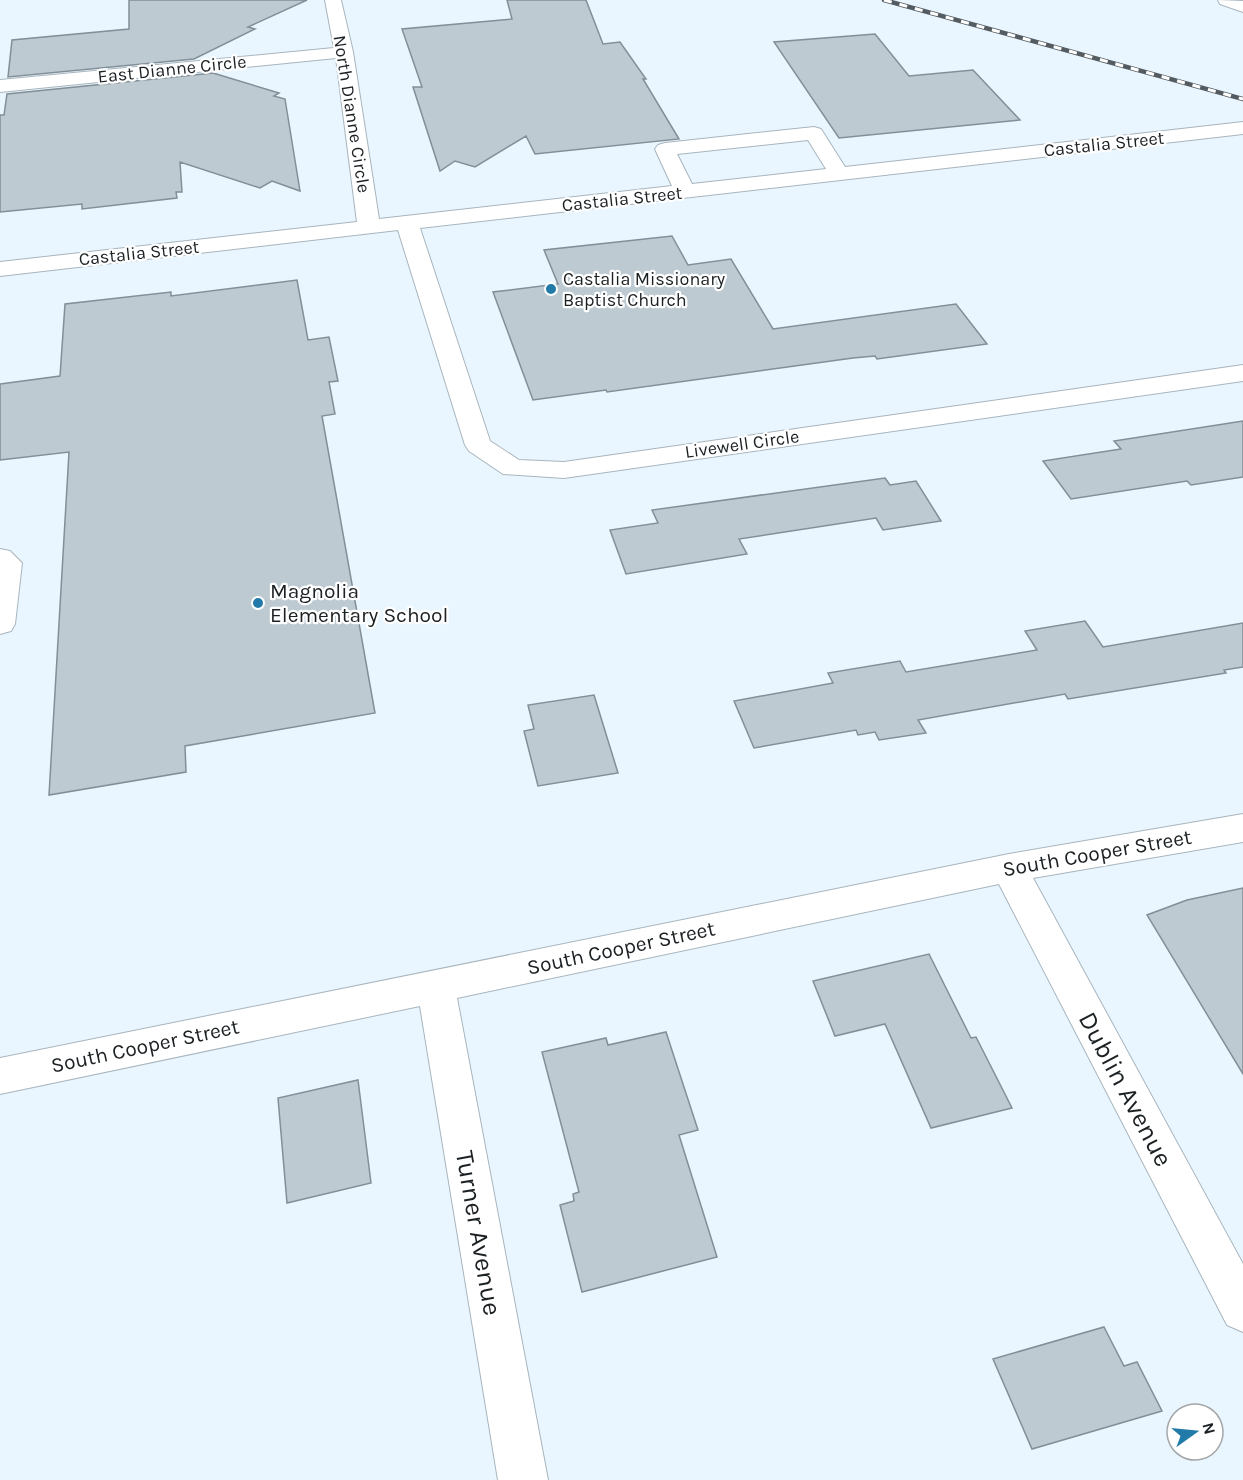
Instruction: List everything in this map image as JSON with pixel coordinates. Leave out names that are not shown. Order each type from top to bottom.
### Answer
[{"type":"street","name":"North Dianne Circle","points":[[333,0],[344,52],[369,228]]},
{"type":"street","points":[[1226,0],[1243,7]]},
{"type":"street","name":"East Dianne Circle","points":[[0,86],[344,52]]},
{"type":"street","name":"Castalia Street","points":[[0,269],[1243,128]]},
{"type":"street","points":[[685,192],[665,149],[814,134],[839,174]]},
{"type":"street","name":"Livewell Circle","points":[[407,223],[478,445],[513,468],[564,470],[1243,373]]},
{"type":"street","points":[[0,558],[7,563],[0,624]]},
{"type":"street","name":"South Cooper Street","points":[[0,1076],[1010,868],[1243,828]]},
{"type":"street","name":"Dublin Avenue","points":[[1010,868],[1243,1309]]},
{"type":"street","name":"Turner Avenue","points":[[436,986],[523,1480]]},
{"type":"building","points":[[129,0],[307,0],[248,27],[255,29],[194,59],[8,77],[12,40],[129,29]]},
{"type":"building","points":[[507,0],[586,0],[603,44],[620,42],[646,79],[643,79],[679,139],[535,154],[526,136],[475,167],[455,161],[440,171],[413,87],[422,87],[402,29],[512,19]]},
{"type":"building","points":[[875,34],[909,76],[973,70],[1020,120],[839,138],[774,42]]},
{"type":"building","points":[[213,73],[279,93],[274,96],[285,99],[300,191],[272,181],[260,188],[180,162],[182,192],[176,192],[177,198],[82,209],[82,204],[0,212],[0,115],[4,115],[7,94]]},
{"type":"building","points":[[672,236],[688,265],[731,259],[773,329],[956,304],[987,344],[877,359],[875,356],[853,358],[533,400],[493,292],[558,284],[544,250]]},
{"type":"building","points":[[297,280],[308,340],[329,337],[338,381],[329,382],[335,414],[322,416],[375,713],[185,746],[186,772],[49,795],[69,452],[0,460],[0,384],[60,376],[65,304],[171,292],[171,296]]},
{"type":"building","points":[[1243,421],[1243,477],[1191,485],[1187,481],[1071,499],[1043,461],[1121,449],[1114,441]]},
{"type":"building","points":[[885,478],[890,485],[916,481],[941,521],[883,530],[876,518],[739,539],[747,554],[626,574],[610,530],[658,523],[652,510]]},
{"type":"building","points":[[1085,621],[1103,647],[1243,623],[1243,667],[1224,670],[1226,673],[1068,699],[1065,694],[918,720],[926,733],[879,740],[875,732],[858,735],[856,730],[754,748],[734,701],[833,683],[828,673],[900,661],[906,672],[1037,650],[1025,631]]},
{"type":"building","points":[[594,695],[618,773],[538,786],[524,731],[534,729],[528,705]]},
{"type":"building","points":[[1243,888],[1243,1074],[1147,915],[1187,900]]},
{"type":"building","points":[[929,954],[971,1038],[976,1037],[1012,1108],[931,1128],[885,1024],[835,1036],[813,981]]},
{"type":"building","points":[[666,1032],[698,1130],[679,1135],[717,1257],[582,1292],[560,1205],[574,1201],[573,1194],[579,1192],[542,1052],[606,1038],[608,1045]]},
{"type":"building","points":[[358,1080],[371,1183],[287,1203],[278,1098]]},
{"type":"building","points":[[1104,1327],[1124,1366],[1137,1362],[1162,1411],[1032,1449],[993,1359]]},
{"type":"railway","points":[[884,0],[1243,99]]},
{"type":"place","name":"Castalia Missionary Baptist Church","points":[[551,289]]},
{"type":"place","name":"Magnolia Elementary School","points":[[258,603]]}]
